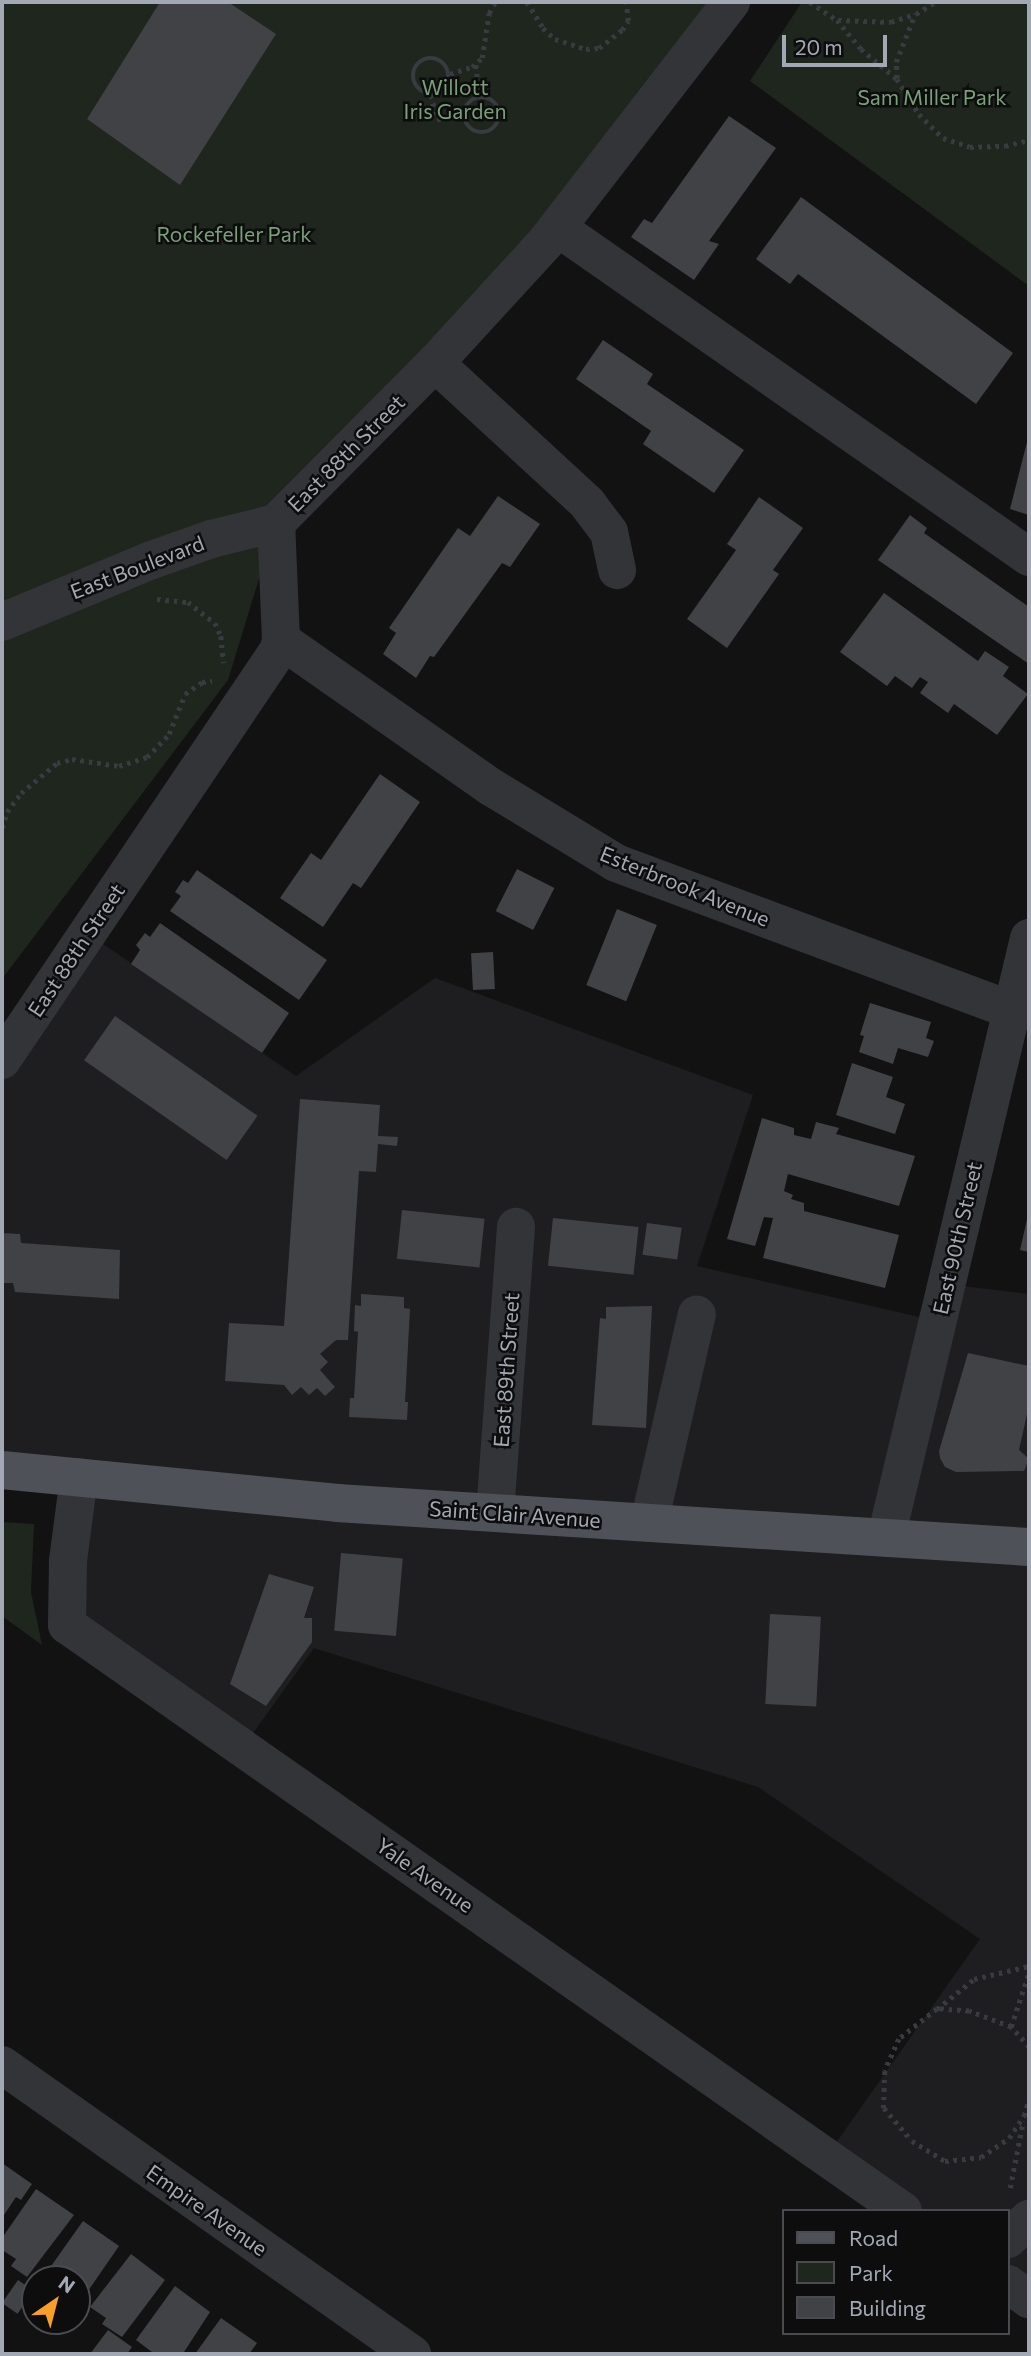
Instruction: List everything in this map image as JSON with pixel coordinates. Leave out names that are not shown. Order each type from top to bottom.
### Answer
[{"type":"main road","name":"Saint Clair Avenue","points":[[2,1470],[337,1503],[1029,1547]]},
{"type":"street","name":"East 88th Street","points":[[2,1059],[274,658],[281,640],[276,523],[435,363],[558,228],[731,2]]},
{"type":"street","points":[[558,228],[1029,557]]},
{"type":"street","points":[[435,363],[587,503],[609,532],[617,570]]},
{"type":"street","name":"East Boulevard","points":[[2,622],[149,561],[211,539],[276,523]]},
{"type":"street","name":"Esterbrook Avenue","points":[[281,640],[491,787],[616,863],[1011,1010]]},
{"type":"street","name":"East 90th Street","points":[[886,1538],[1029,938]]},
{"type":"street","name":"East 89th Street","points":[[495,1513],[516,1227]]},
{"type":"street","points":[[649,1523],[697,1314]]},
{"type":"street","name":"Yale Avenue","points":[[79,1477],[68,1561],[67,1625],[900,2209]]},
{"type":"street","name":"Empire Avenue","points":[[2,2065],[412,2354]]},
{"type":"street","points":[[1010,2233],[1019,2208]]},
{"type":"street","points":[[1010,2285],[1029,2299]]},
{"type":"path","points":[[431,95],[443,90],[450,74],[476,64],[485,51],[489,13],[495,2]]},
{"type":"path","points":[[527,2],[536,19],[555,39],[586,49],[599,48],[622,30],[628,20],[626,2]]},
{"type":"path","points":[[810,2],[837,20],[861,49],[897,79],[919,114],[943,138],[970,147],[1005,146],[1029,140]]},
{"type":"path","points":[[837,20],[891,22],[916,13],[935,2]]},
{"type":"path","points":[[897,79],[896,62],[916,13]]},
{"type":"path","points":[[450,74],[444,63],[434,58],[418,64],[413,74],[415,86],[431,95],[437,119],[464,117]]},
{"type":"path","points":[[476,64],[480,96]]},
{"type":"path","points":[[480,96],[497,103],[501,115],[496,127],[479,132],[469,127],[464,117],[466,106],[480,96]]},
{"type":"path","points":[[149,600],[177,599],[188,602],[215,622],[221,636],[225,668]]},
{"type":"path","points":[[2,828],[7,813],[21,793],[57,762],[72,759],[120,766],[147,757],[169,734],[185,694],[202,682],[215,681]]},
{"type":"path","points":[[1024,2116],[1009,2138],[981,2157],[944,2161],[912,2141],[884,2108],[885,2071],[899,2039],[974,1979],[1029,1966]]},
{"type":"path","points":[[1011,2028],[1029,1972]]},
{"type":"path","points":[[937,2009],[969,2011],[1011,2028],[1029,2046]]},
{"type":"path","points":[[1019,2208],[1024,2116],[1029,2098]]},
{"type":"shaded area","points":[[87,933],[296,1076],[435,978],[753,1095],[697,1266],[937,1321],[946,1284],[1029,1294],[1029,2299],[1010,2285],[1010,2209],[900,2209],[826,2157],[980,1939],[758,1787],[314,1648],[243,1747],[83,1635],[79,1477],[2,1470],[2,1060]]},
{"type":"green space","name":"Rockefeller Park","points":[[2,2],[716,2],[545,243],[276,523],[228,680],[2,979]]},
{"type":"green space","name":"Sam Miller Park","points":[[802,2],[1029,2],[1029,286],[750,81]]},
{"type":"green space","points":[[2,1522],[34,1524],[31,1592],[42,1645],[2,1616]]},
{"type":"building","points":[[160,2],[228,2],[276,34],[180,185],[87,119]]},
{"type":"building","points":[[729,116],[776,148],[709,241],[719,244],[694,280],[631,237],[644,219],[652,223]]},
{"type":"building","points":[[801,197],[1013,353],[976,404],[798,274],[790,284],[756,259]]},
{"type":"building","points":[[603,340],[653,374],[647,384],[744,450],[714,493],[643,444],[651,431],[576,379]]},
{"type":"building","points":[[1029,438],[1029,515],[1010,509]]},
{"type":"building","points":[[498,496],[540,524],[510,567],[502,563],[416,678],[383,654],[396,633],[389,628],[458,528],[470,536]]},
{"type":"building","points":[[759,497],[803,528],[773,570],[779,574],[727,648],[687,619],[736,550],[727,544]]},
{"type":"building","points":[[910,515],[927,528],[924,533],[1029,607],[1029,664],[878,560]]},
{"type":"building","points":[[884,593],[978,661],[985,651],[1009,667],[1003,676],[1028,694],[997,735],[954,704],[948,713],[920,693],[928,682],[920,677],[912,688],[895,676],[887,686],[840,652]]},
{"type":"building","points":[[380,774],[420,802],[361,888],[353,883],[323,927],[280,898],[311,853],[321,860]]},
{"type":"building","points":[[517,869],[554,888],[533,930],[496,911]]},
{"type":"building","points":[[197,870],[327,960],[299,1000],[170,911],[181,896],[175,892],[183,880],[188,883]]},
{"type":"building","points":[[617,909],[657,925],[626,1001],[586,985]]},
{"type":"building","points":[[160,923],[289,1013],[262,1053],[131,964],[140,950],[136,945],[145,933],[150,937]]},
{"type":"building","points":[[493,952],[495,989],[473,990],[471,953]]},
{"type":"building","points":[[870,1003],[931,1022],[926,1038],[934,1041],[928,1057],[898,1048],[893,1064],[859,1052],[864,1036],[860,1035]]},
{"type":"building","points":[[115,1016],[258,1116],[227,1160],[84,1060]]},
{"type":"building","points":[[852,1063],[893,1077],[886,1097],[905,1104],[895,1134],[836,1115]]},
{"type":"building","points":[[300,1099],[380,1105],[378,1136],[398,1137],[397,1146],[378,1144],[376,1172],[359,1171],[348,1340],[336,1340],[320,1354],[328,1362],[320,1370],[335,1387],[325,1396],[317,1388],[309,1395],[301,1387],[292,1395],[284,1385],[225,1381],[229,1323],[284,1326]]},
{"type":"building","points":[[762,1118],[794,1128],[794,1135],[811,1139],[816,1122],[839,1128],[836,1134],[915,1156],[899,1206],[788,1174],[784,1191],[793,1195],[791,1199],[804,1203],[804,1211],[899,1235],[885,1288],[763,1258],[773,1218],[764,1217],[755,1246],[727,1239]]},
{"type":"building","points":[[402,1210],[485,1219],[479,1267],[397,1259]]},
{"type":"building","points":[[1029,1215],[1029,1252],[1020,1250]]},
{"type":"building","points":[[553,1218],[639,1227],[634,1275],[548,1266]]},
{"type":"building","points":[[647,1223],[682,1228],[677,1260],[643,1255]]},
{"type":"building","points":[[2,1233],[20,1234],[21,1243],[120,1250],[119,1299],[15,1292],[13,1283],[2,1283]]},
{"type":"building","points":[[361,1294],[404,1297],[404,1308],[410,1309],[405,1402],[408,1402],[407,1420],[349,1417],[350,1398],[354,1398],[358,1332],[354,1331],[355,1305],[361,1306]]},
{"type":"building","points":[[652,1306],[646,1428],[592,1425],[600,1318],[606,1319],[606,1307]]},
{"type":"building","points":[[968,1353],[1029,1366],[1029,1405],[1019,1450],[1029,1459],[1024,1471],[956,1472],[945,1467],[940,1458],[939,1451]]},
{"type":"building","points":[[341,1553],[403,1558],[396,1636],[334,1631]]},
{"type":"building","points":[[269,1574],[314,1587],[304,1618],[312,1618],[312,1642],[266,1706],[230,1684]]},
{"type":"building","points":[[770,1614],[821,1617],[816,1707],[765,1704]]},
{"type":"building","points":[[2,2163],[32,2184],[21,2200],[16,2197],[2,2218]]},
{"type":"building","points":[[36,2189],[74,2215],[36,2265],[21,2265],[21,2273],[11,2266],[16,2259],[2,2250],[2,2238]]},
{"type":"building","points":[[83,2221],[119,2246],[91,2287],[91,2265],[52,2265]]},
{"type":"building","points":[[131,2254],[165,2280],[122,2337],[102,2324],[106,2318],[91,2306]]},
{"type":"building","points":[[18,2280],[21,2282],[21,2309],[18,2314],[2,2303]]},
{"type":"building","points":[[175,2286],[210,2312],[184,2352],[150,2354],[152,2352],[136,2340]]},
{"type":"building","points":[[221,2318],[257,2343],[249,2354],[195,2354]]},
{"type":"building","points":[[108,2330],[132,2347],[127,2354],[90,2354]]},
{"type":"park label","name":"Willott Iris Garden","points":[[455,99]]}]
